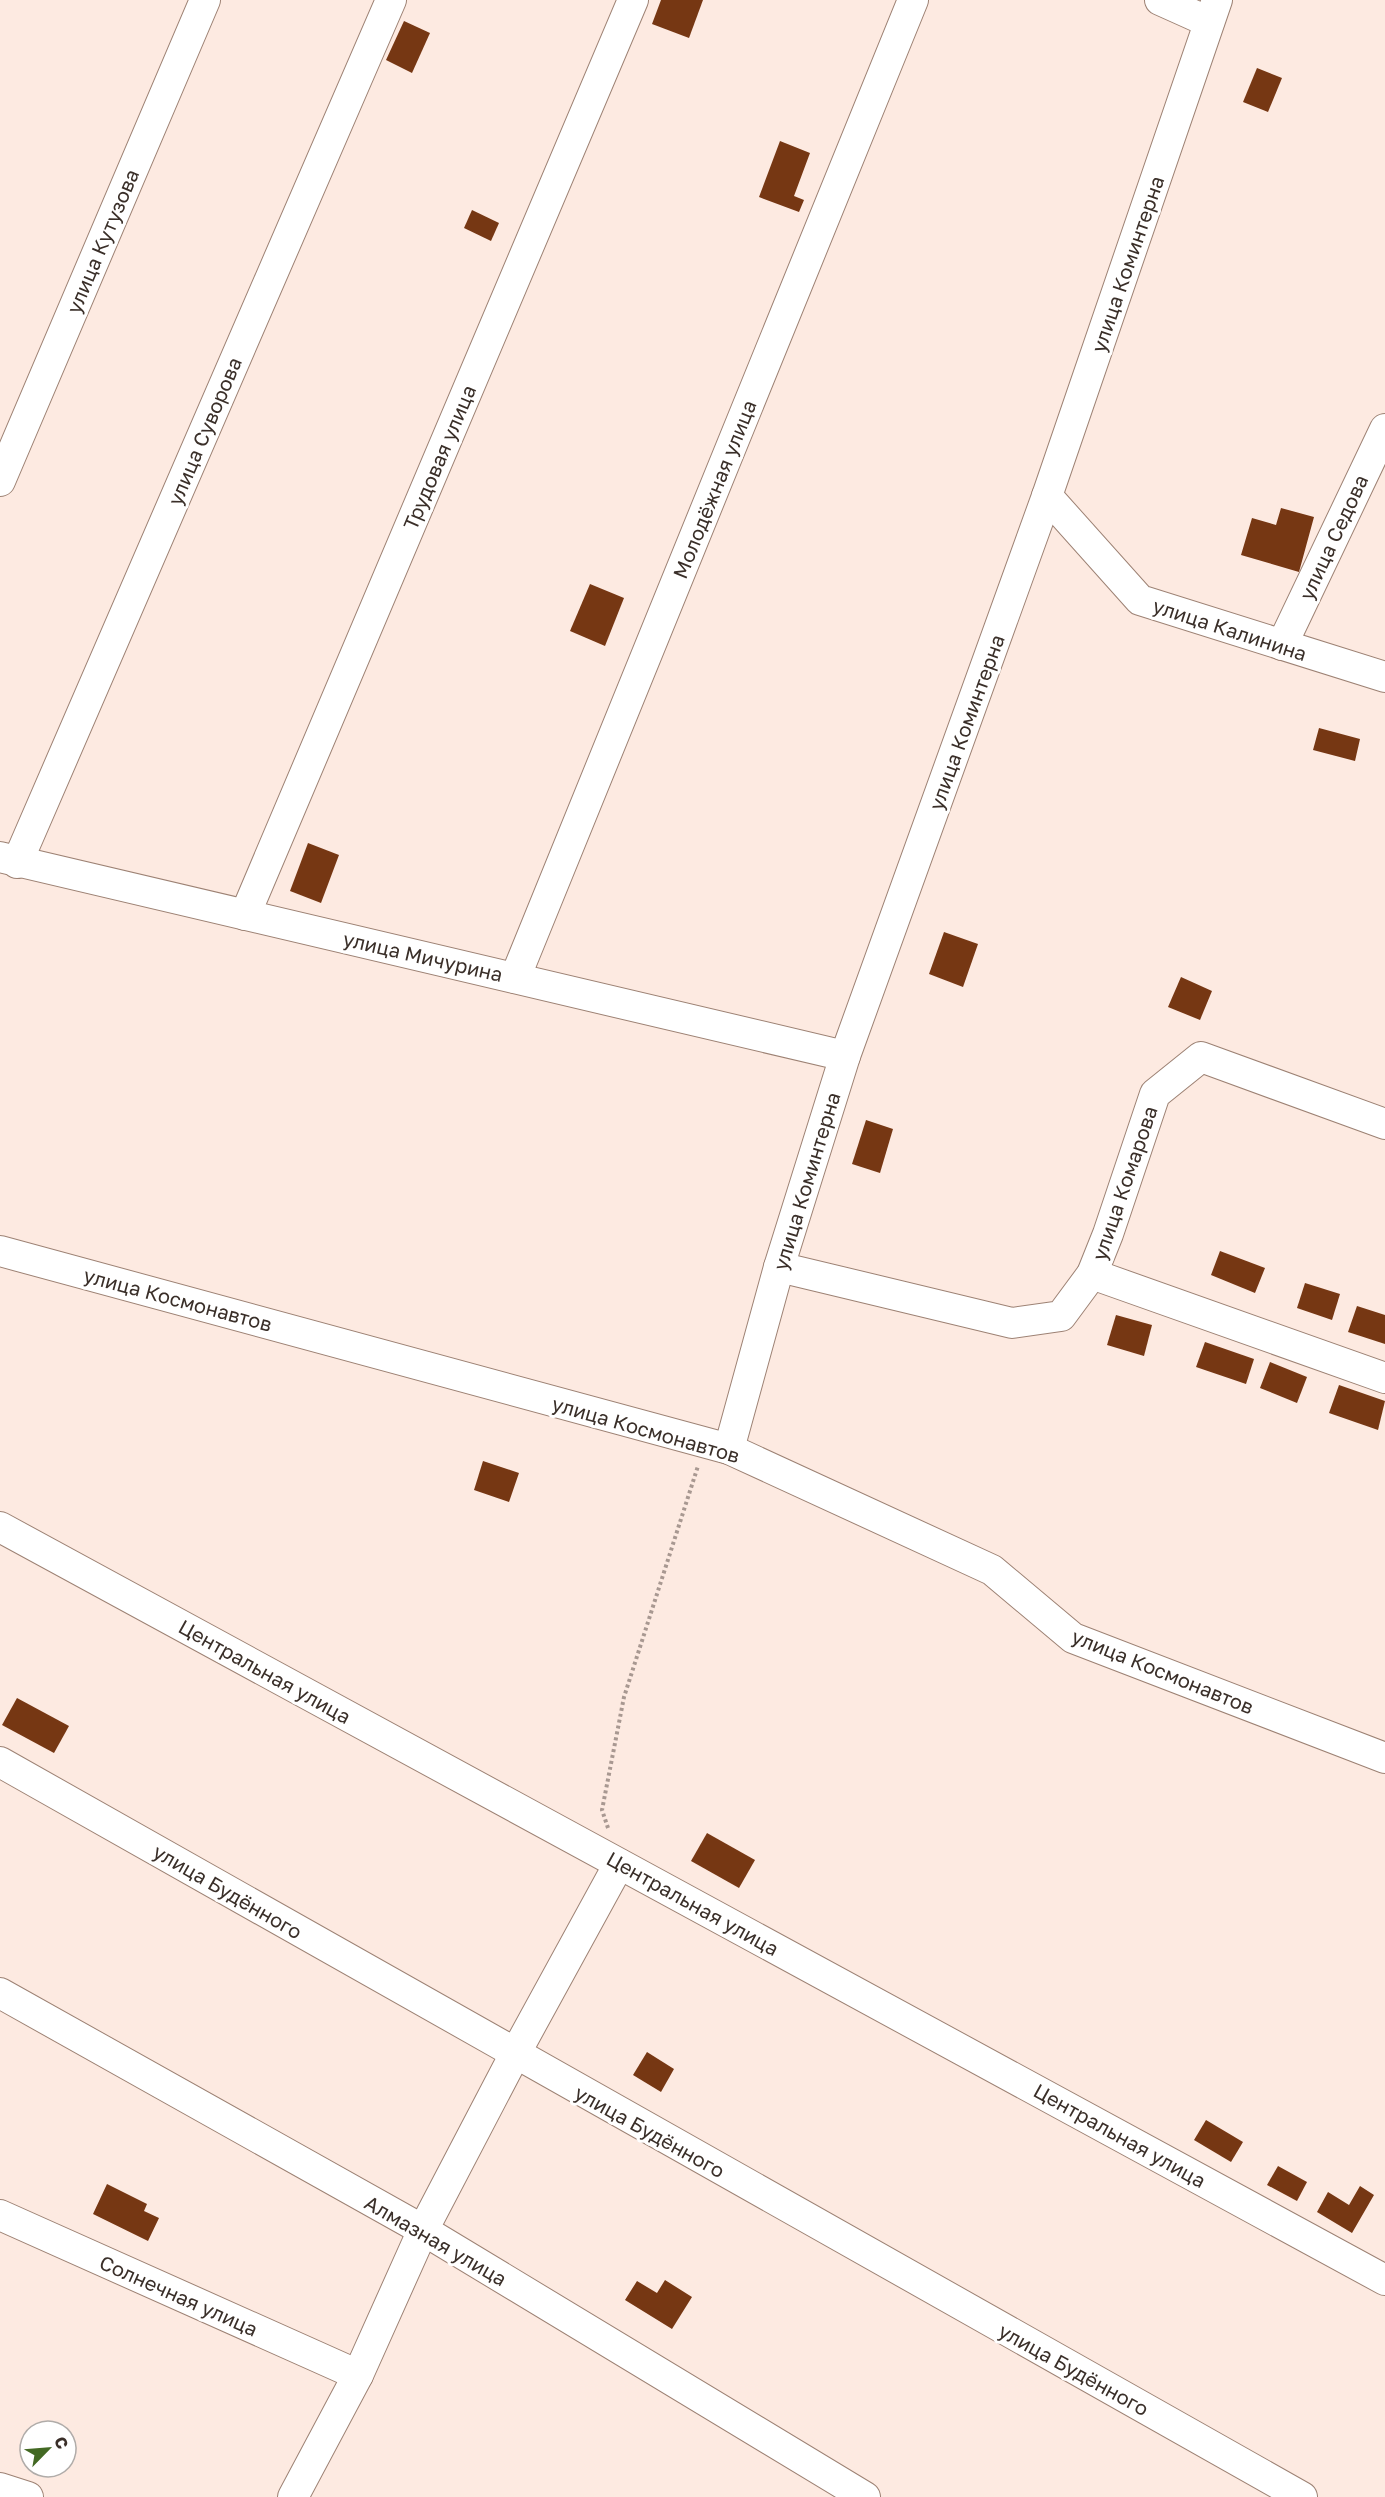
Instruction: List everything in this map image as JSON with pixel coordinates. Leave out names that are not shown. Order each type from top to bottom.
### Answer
[{"type":"street","name":"улица Кутузова","points":[[0,482],[205,0]]},
{"type":"street","name":"улица Суворова","points":[[8,860],[391,0]]},
{"type":"street","name":"Трудовая улица","points":[[245,915],[633,0]]},
{"type":"street","name":"Молодёжная улица","points":[[514,978],[913,0]]},
{"type":"street","points":[[1160,0],[1213,11]]},
{"type":"street","name":"улица Коминтерна","points":[[717,1446],[779,1267],[845,1056],[1047,496],[1213,11]]},
{"type":"street","name":"улица Седова","points":[[1282,645],[1385,429]]},
{"type":"street","name":"улица Калинина","points":[[1047,496],[1140,600],[1385,677]]},
{"type":"street","name":"улица Мичурина","points":[[8,860],[845,1056]]},
{"type":"street","name":"улица Комарова","points":[[779,1267],[1012,1323],[1061,1316],[1092,1274],[1155,1094],[1201,1057],[1385,1124]]},
{"type":"street","name":"улица Космонавтов","points":[[0,1251],[717,1446],[992,1570],[1073,1638],[1385,1758]]},
{"type":"street","name":"улица Комарова","points":[[1092,1274],[1385,1378]]},
{"type":"street","name":"Центральная улица","points":[[0,1527],[1385,2280]]},
{"type":"street","name":"улица Будённого","points":[[0,1762],[1302,2497]]},
{"type":"street","points":[[293,2497],[358,2375],[423,2230],[514,2054],[620,1864]]},
{"type":"street","name":"Алмазная улица","points":[[0,1994],[423,2230],[865,2497]]},
{"type":"street","name":"Солнечная улица","points":[[0,2215],[358,2375]]},
{"type":"street","points":[[0,2488],[28,2497]]},
{"type":"path","points":[[620,1864],[602,1810],[624,1697],[717,1446]]},
{"type":"building","points":[[661,0],[703,0],[689,38],[652,24]]},
{"type":"building","points":[[404,21],[430,33],[412,73],[386,60]]},
{"type":"building","points":[[1257,68],[1282,78],[1268,112],[1243,102]]},
{"type":"building","points":[[780,141],[810,153],[794,196],[804,200],[799,212],[759,197]]},
{"type":"building","points":[[472,210],[499,223],[491,241],[464,228]]},
{"type":"building","points":[[1281,508],[1314,517],[1299,572],[1241,555],[1252,518],[1276,525]]},
{"type":"building","points":[[590,584],[624,598],[605,646],[570,631]]},
{"type":"building","points":[[1319,728],[1360,739],[1355,761],[1313,750]]},
{"type":"building","points":[[308,843],[339,855],[321,903],[290,891]]},
{"type":"building","points":[[944,932],[978,944],[963,987],[929,974]]},
{"type":"building","points":[[1181,977],[1212,991],[1200,1020],[1168,1007]]},
{"type":"building","points":[[866,1120],[893,1129],[880,1173],[852,1164]]},
{"type":"building","points":[[1220,1251],[1265,1268],[1255,1293],[1211,1275]]},
{"type":"building","points":[[1305,1283],[1340,1294],[1332,1320],[1297,1308]]},
{"type":"building","points":[[1357,1306],[1385,1315],[1385,1344],[1348,1332]]},
{"type":"building","points":[[1116,1315],[1152,1325],[1144,1356],[1107,1345]]},
{"type":"building","points":[[1205,1342],[1254,1359],[1246,1384],[1196,1367]]},
{"type":"building","points":[[1270,1362],[1307,1377],[1297,1403],[1260,1388]]},
{"type":"building","points":[[1339,1385],[1385,1401],[1378,1430],[1329,1413]]},
{"type":"building","points":[[483,1461],[519,1473],[509,1502],[474,1490]]},
{"type":"building","points":[[17,1698],[69,1726],[54,1753],[2,1725]]},
{"type":"building","points":[[707,1833],[755,1860],[739,1888],[691,1861]]},
{"type":"building","points":[[647,2052],[674,2069],[661,2092],[633,2075]]},
{"type":"building","points":[[1206,2120],[1243,2142],[1231,2162],[1194,2140]]},
{"type":"building","points":[[1278,2166],[1307,2182],[1297,2201],[1267,2185]]},
{"type":"building","points":[[107,2184],[147,2204],[144,2211],[159,2218],[148,2241],[93,2214]]},
{"type":"building","points":[[1360,2186],[1374,2195],[1352,2233],[1317,2212],[1328,2192],[1349,2205]]},
{"type":"building","points":[[665,2280],[692,2297],[672,2329],[625,2300],[637,2281],[657,2293]]}]
